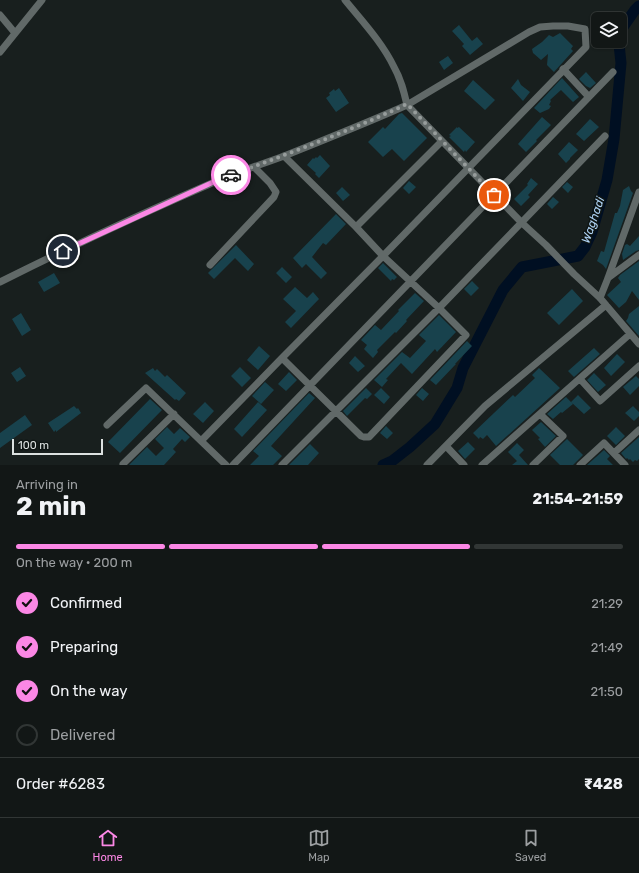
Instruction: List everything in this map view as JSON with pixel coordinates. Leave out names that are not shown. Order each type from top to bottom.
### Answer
[{"type":"street","points":[[0,52],[42,0]]},
{"type":"street","points":[[345,0],[382,46],[394,67],[404,90],[407,104],[494,195],[600,298],[639,344]]},
{"type":"street","points":[[0,15],[15,33]]},
{"type":"street","points":[[0,282],[77,244],[220,179],[365,124],[407,104],[540,27],[568,26],[585,29],[586,47],[201,441]]},
{"type":"street","points":[[563,69],[589,97]]},
{"type":"street","points":[[233,465],[614,72]]},
{"type":"street","points":[[282,465],[439,308],[605,136]]},
{"type":"street","points":[[356,227],[442,141]]},
{"type":"street","points":[[282,358],[361,436],[368,437],[466,335],[383,256],[356,227],[284,156]]},
{"type":"street","points":[[210,266],[274,197],[276,192],[270,183],[254,167]]},
{"type":"street","points":[[600,298],[639,192]]},
{"type":"street","points":[[608,278],[639,255]]},
{"type":"street","points":[[427,465],[485,406],[606,305]]},
{"type":"street","points":[[482,465],[630,334]]},
{"type":"street","points":[[580,378],[600,401],[639,366]]},
{"type":"street","points":[[107,425],[146,388],[226,465]]},
{"type":"street","points":[[122,464],[174,414]]},
{"type":"street","points":[[533,465],[563,436],[540,414]]},
{"type":"street","points":[[614,453],[639,430]]},
{"type":"street","points":[[580,465],[604,443],[625,465]]},
{"type":"street","points":[[446,446],[464,465]]},
{"type":"building","points":[[459,25],[472,41],[477,37],[483,44],[470,55],[462,46],[464,44],[452,31]]},
{"type":"building","points":[[560,33],[573,46],[571,49],[573,51],[554,72],[547,65],[548,54],[541,60],[533,53],[532,49],[549,35],[553,37]]},
{"type":"building","points":[[448,56],[453,63],[444,70],[439,62]]},
{"type":"building","points":[[586,72],[596,83],[590,88],[579,79]]},
{"type":"building","points":[[562,78],[579,97],[573,102],[561,90],[550,100],[549,105],[551,106],[549,109],[540,113],[534,108]]},
{"type":"building","points":[[518,79],[521,85],[530,92],[523,101],[511,88]]},
{"type":"building","points":[[473,80],[495,100],[485,110],[464,91]]},
{"type":"building","points":[[339,88],[349,103],[336,112],[326,98],[334,89],[335,91]]},
{"type":"building","points":[[402,113],[427,138],[404,161],[392,149],[383,157],[368,142],[383,127],[385,129],[399,114]]},
{"type":"building","points":[[542,117],[551,125],[526,152],[518,144]]},
{"type":"building","points":[[590,119],[599,127],[584,141],[576,134]]},
{"type":"building","points":[[457,127],[459,127],[475,142],[466,152],[465,150],[464,152],[449,137],[451,136],[449,135]]},
{"type":"building","points":[[569,142],[578,150],[566,163],[558,154]]},
{"type":"building","points":[[320,155],[330,166],[319,178],[307,165],[313,158],[317,158]]},
{"type":"building","points":[[531,178],[538,184],[528,195],[530,197],[521,206],[514,199],[528,185],[527,184]]},
{"type":"building","points":[[409,181],[416,187],[409,194],[403,188]]},
{"type":"building","points":[[567,182],[573,187],[568,193],[562,187]]},
{"type":"building","points":[[629,186],[633,193],[606,269],[597,261],[601,251],[604,252],[615,213],[617,213],[620,206],[623,190]]},
{"type":"building","points":[[342,187],[350,195],[343,201],[336,193]]},
{"type":"building","points":[[553,197],[559,202],[552,209],[547,204]]},
{"type":"building","points":[[336,214],[346,224],[326,245],[323,243],[312,257],[327,273],[321,279],[306,264],[302,268],[293,258]]},
{"type":"building","points":[[639,236],[639,250],[623,260],[622,254],[625,245],[627,244],[630,246]]},
{"type":"building","points":[[236,245],[254,264],[248,271],[235,258],[214,279],[208,273]]},
{"type":"building","points":[[639,261],[639,300],[632,291],[626,302],[619,308],[607,295],[621,282],[618,278],[620,275]]},
{"type":"building","points":[[383,263],[397,277],[394,280],[392,279],[391,281],[378,268]]},
{"type":"building","points":[[282,267],[292,277],[286,283],[276,273]]},
{"type":"building","points":[[54,273],[60,283],[44,292],[38,282]]},
{"type":"building","points":[[472,281],[479,288],[471,296],[464,289]]},
{"type":"building","points":[[295,287],[307,298],[313,292],[319,299],[291,328],[285,322],[296,311],[283,299]]},
{"type":"building","points":[[572,289],[583,301],[559,325],[547,313]]},
{"type":"building","points":[[415,293],[424,301],[396,333],[395,332],[377,350],[378,352],[373,358],[364,349],[367,345],[361,340],[375,325],[381,330]]},
{"type":"building","points":[[639,306],[639,336],[626,321],[629,314]]},
{"type":"building","points":[[21,313],[31,330],[22,336],[12,319]]},
{"type":"building","points":[[439,315],[456,332],[437,352],[435,349],[412,374],[401,363],[386,379],[388,380],[382,387],[374,380],[402,352],[410,358],[426,341],[419,335]]},
{"type":"building","points":[[467,341],[472,346],[436,385],[430,380]]},
{"type":"building","points":[[259,346],[270,356],[258,370],[247,360]]},
{"type":"building","points":[[594,348],[600,354],[574,377],[568,371]]},
{"type":"building","points":[[617,354],[625,362],[611,376],[604,368]]},
{"type":"building","points":[[355,356],[365,366],[358,372],[349,363]]},
{"type":"building","points":[[20,367],[26,376],[17,382],[11,373]]},
{"type":"building","points":[[240,367],[251,378],[242,387],[231,376]]},
{"type":"building","points":[[153,368],[155,371],[157,369],[165,377],[167,375],[186,393],[179,401],[176,399],[175,400],[145,373]]},
{"type":"building","points":[[539,368],[560,388],[496,446],[487,435],[483,439],[480,437],[479,439],[473,433],[513,395],[515,397],[535,378],[532,375]]},
{"type":"building","points":[[289,372],[297,380],[286,391],[278,384]]},
{"type":"building","points":[[594,373],[606,385],[598,392],[587,380]]},
{"type":"building","points":[[636,376],[639,379],[639,386],[630,395],[623,387]]},
{"type":"building","points":[[265,382],[274,390],[261,404],[252,396]]},
{"type":"building","points":[[366,388],[372,394],[367,399],[365,398],[347,416],[343,411]]},
{"type":"building","points":[[381,388],[390,397],[384,404],[374,395]]},
{"type":"building","points":[[422,388],[429,394],[423,401],[416,395]]},
{"type":"building","points":[[309,393],[315,398],[271,446],[282,456],[273,465],[250,465],[259,456],[253,451]]},
{"type":"building","points":[[578,395],[591,408],[584,414],[571,402]]},
{"type":"building","points":[[566,397],[573,404],[553,419],[547,414]]},
{"type":"building","points":[[150,399],[162,410],[120,453],[108,442]]},
{"type":"building","points":[[205,402],[214,411],[203,423],[193,414]]},
{"type":"building","points":[[258,402],[267,410],[242,437],[234,429]]},
{"type":"building","points":[[74,406],[77,409],[78,408],[81,413],[54,432],[48,423]]},
{"type":"building","points":[[633,406],[639,412],[639,416],[634,421],[625,413]]},
{"type":"building","points":[[25,415],[32,425],[0,448],[0,433]]},
{"type":"building","points":[[541,422],[556,436],[545,447],[538,439],[540,438],[532,430]]},
{"type":"building","points":[[386,426],[393,433],[387,439],[380,433]]},
{"type":"building","points":[[167,427],[174,434],[180,428],[190,437],[185,442],[182,439],[173,449],[176,452],[164,465],[129,465],[147,447],[156,456],[164,448],[155,439]]},
{"type":"building","points":[[616,427],[625,436],[616,445],[607,436]]},
{"type":"building","points":[[639,437],[639,459],[633,462],[630,459],[626,459],[621,453]]},
{"type":"building","points":[[567,439],[583,455],[573,465],[560,465],[550,455]]},
{"type":"building","points":[[468,442],[475,449],[465,459],[458,451]]},
{"type":"building","points":[[517,443],[524,450],[519,455],[528,465],[512,465],[517,461],[508,452]]},
{"type":"building","points":[[310,444],[319,453],[308,465],[289,465]]},
{"type":"building","points":[[604,450],[610,456],[607,459],[613,465],[587,465]]},
{"type":"waterway","name":"Waghadi","points":[[383,465],[392,461],[410,447],[435,424],[457,388],[463,368],[503,290],[522,267],[578,256],[585,247],[592,232],[607,180],[614,139],[621,63],[619,44],[623,27],[639,6]]},
{"type":"way so far","points":[[231,175],[365,124],[407,104],[494,195]]},
{"type":"route","points":[[63,251],[231,175]]}]
